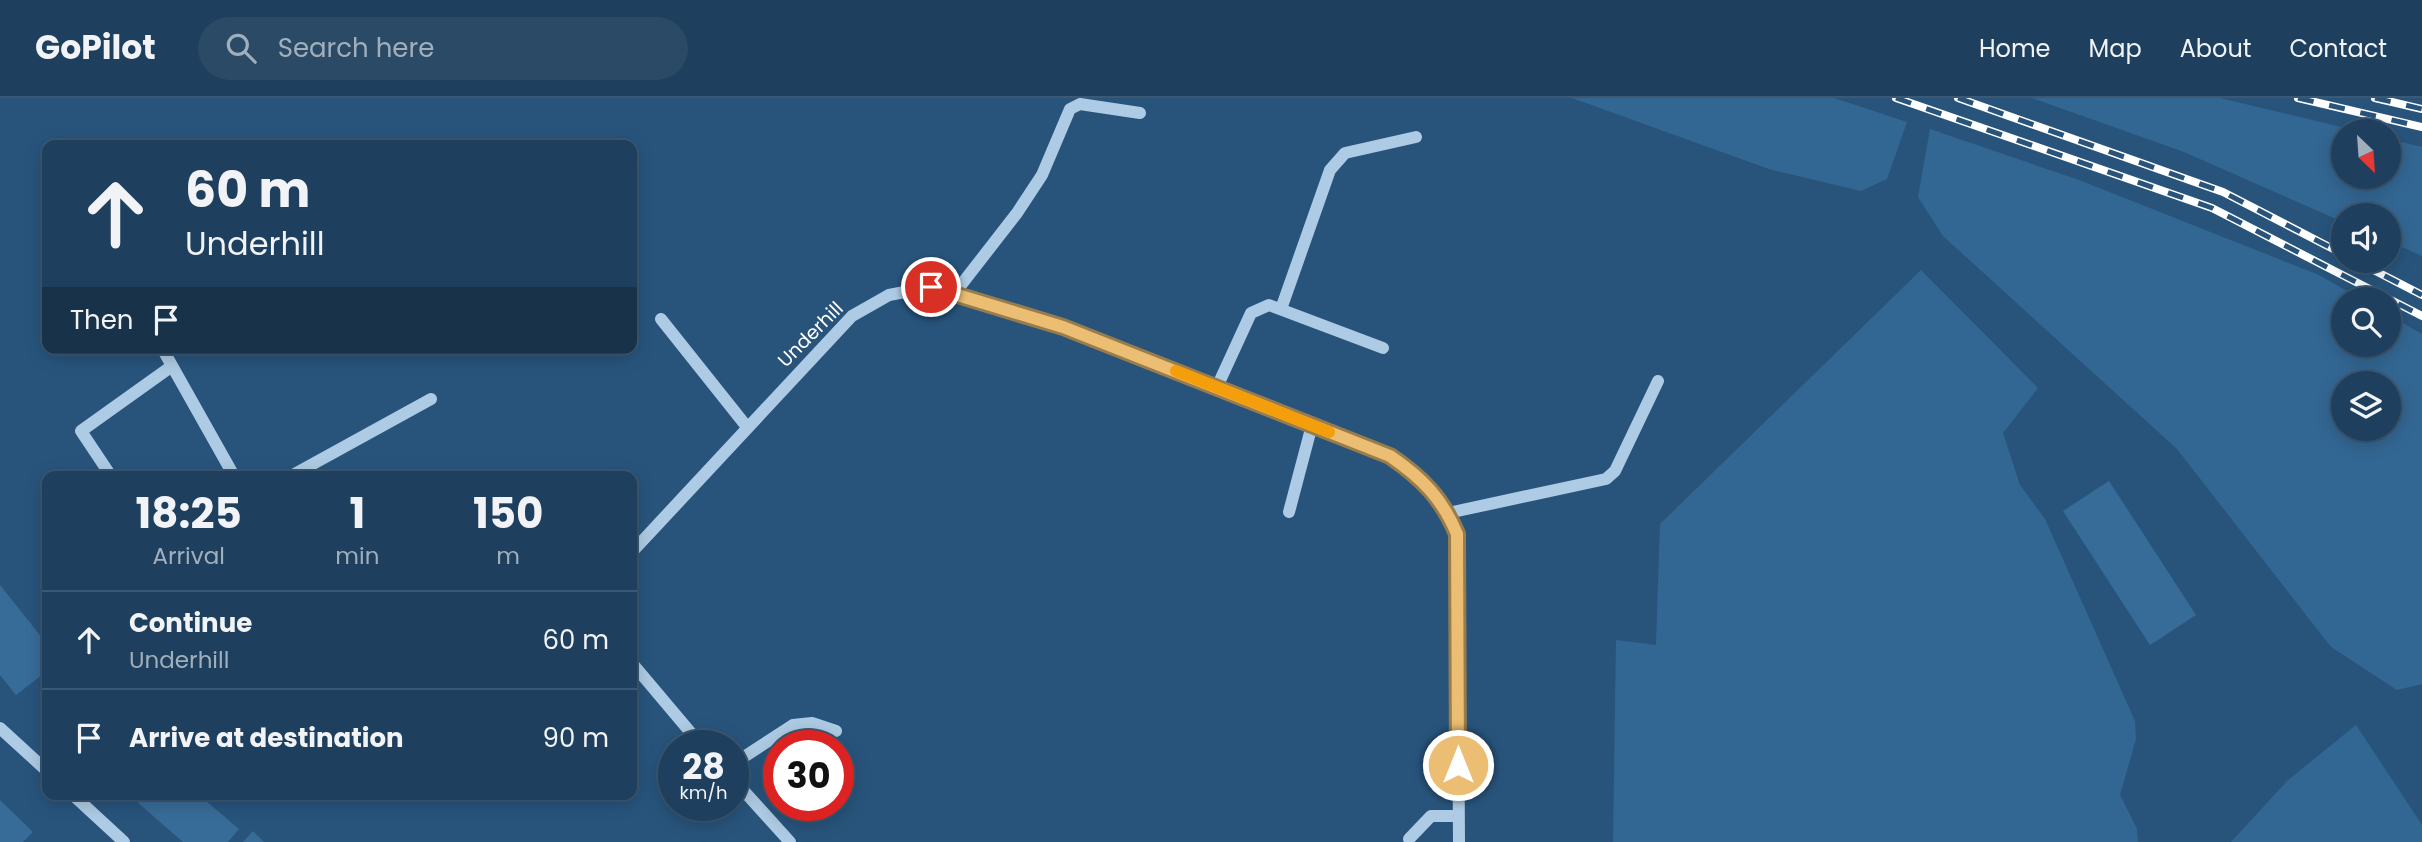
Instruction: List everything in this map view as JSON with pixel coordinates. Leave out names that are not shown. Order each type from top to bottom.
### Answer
[{"type":"street","points":[[954,293],[1017,213],[1042,175],[1070,110],[1080,104],[1140,113]]},
{"type":"street","points":[[1281,309],[1330,170],[1345,153],[1416,137]]},
{"type":"street","name":"Underhill","points":[[637,547],[852,316],[889,295],[931,287],[1063,327],[1390,456],[1418,475],[1436,493],[1448,513]]},
{"type":"street","points":[[1217,387],[1251,313],[1269,305],[1383,348]]},
{"type":"street","points":[[661,319],[747,427]]},
{"type":"street","points":[[165,354],[231,471]]},
{"type":"street","points":[[108,471],[81,431],[172,366]]},
{"type":"street","points":[[1459,842],[1457,534],[1448,513],[1606,479],[1615,471],[1658,381]]},
{"type":"street","points":[[300,471],[431,399]]},
{"type":"street","points":[[1289,512],[1312,425]]},
{"type":"street","points":[[637,669],[689,730]]},
{"type":"street","points":[[785,730],[793,725],[812,723],[833,730]]},
{"type":"street","points":[[0,728],[42,766]]},
{"type":"street","points":[[749,797],[790,842]]},
{"type":"street","points":[[78,800],[124,842]]},
{"type":"street","points":[[1409,839],[1431,816],[1459,816]]},
{"type":"shaded area","points":[[1572,98],[1834,98],[1907,122],[1887,179],[1861,191],[1769,169]]},
{"type":"shaded area","points":[[2032,98],[2220,98],[2331,125],[2331,189],[2401,189],[2401,142],[2422,147],[2422,256],[2401,246],[2401,203],[2331,203],[2331,217],[2184,152]]},
{"type":"shaded area","points":[[1930,129],[2079,180],[2319,275],[2340,287],[2331,287],[2331,357],[2401,357],[2401,322],[2422,334],[2422,684],[2397,690],[2331,647],[2177,449],[1943,236],[1918,197]]},
{"type":"shaded area","points":[[1921,270],[2038,388],[2003,433],[2020,485],[2045,519],[2135,721],[2136,739],[2120,795],[2137,829],[2138,842],[1613,842],[1616,640],[1656,645],[1660,524]]},
{"type":"shaded area","points":[[2356,725],[2422,825],[2422,842],[2231,842],[2287,781]]},
{"type":"building","points":[[2109,481],[2196,615],[2150,645],[2063,511]]},
{"type":"building","points":[[0,585],[42,638],[42,675],[16,695],[0,675]]},
{"type":"building","points":[[0,800],[33,832],[23,842],[0,842]]},
{"type":"building","points":[[135,800],[205,800],[239,829],[228,842],[183,842]]},
{"type":"building","points":[[253,831],[264,842],[243,842]]},
{"type":"railway","points":[[1896,98],[2212,208],[2422,316]]},
{"type":"railway","points":[[1958,98],[2223,192],[2331,248]]},
{"type":"railway","points":[[2298,98],[2422,127]]},
{"type":"railway","points":[[2375,98],[2422,109]]},
{"type":"railway","points":[[2379,273],[2422,295]]},
{"type":"slow traffic","points":[[1176,371],[1329,432]]},
{"type":"route","points":[[931,287],[1063,327],[1390,456],[1418,475],[1436,493],[1457,534],[1458,765]]}]
